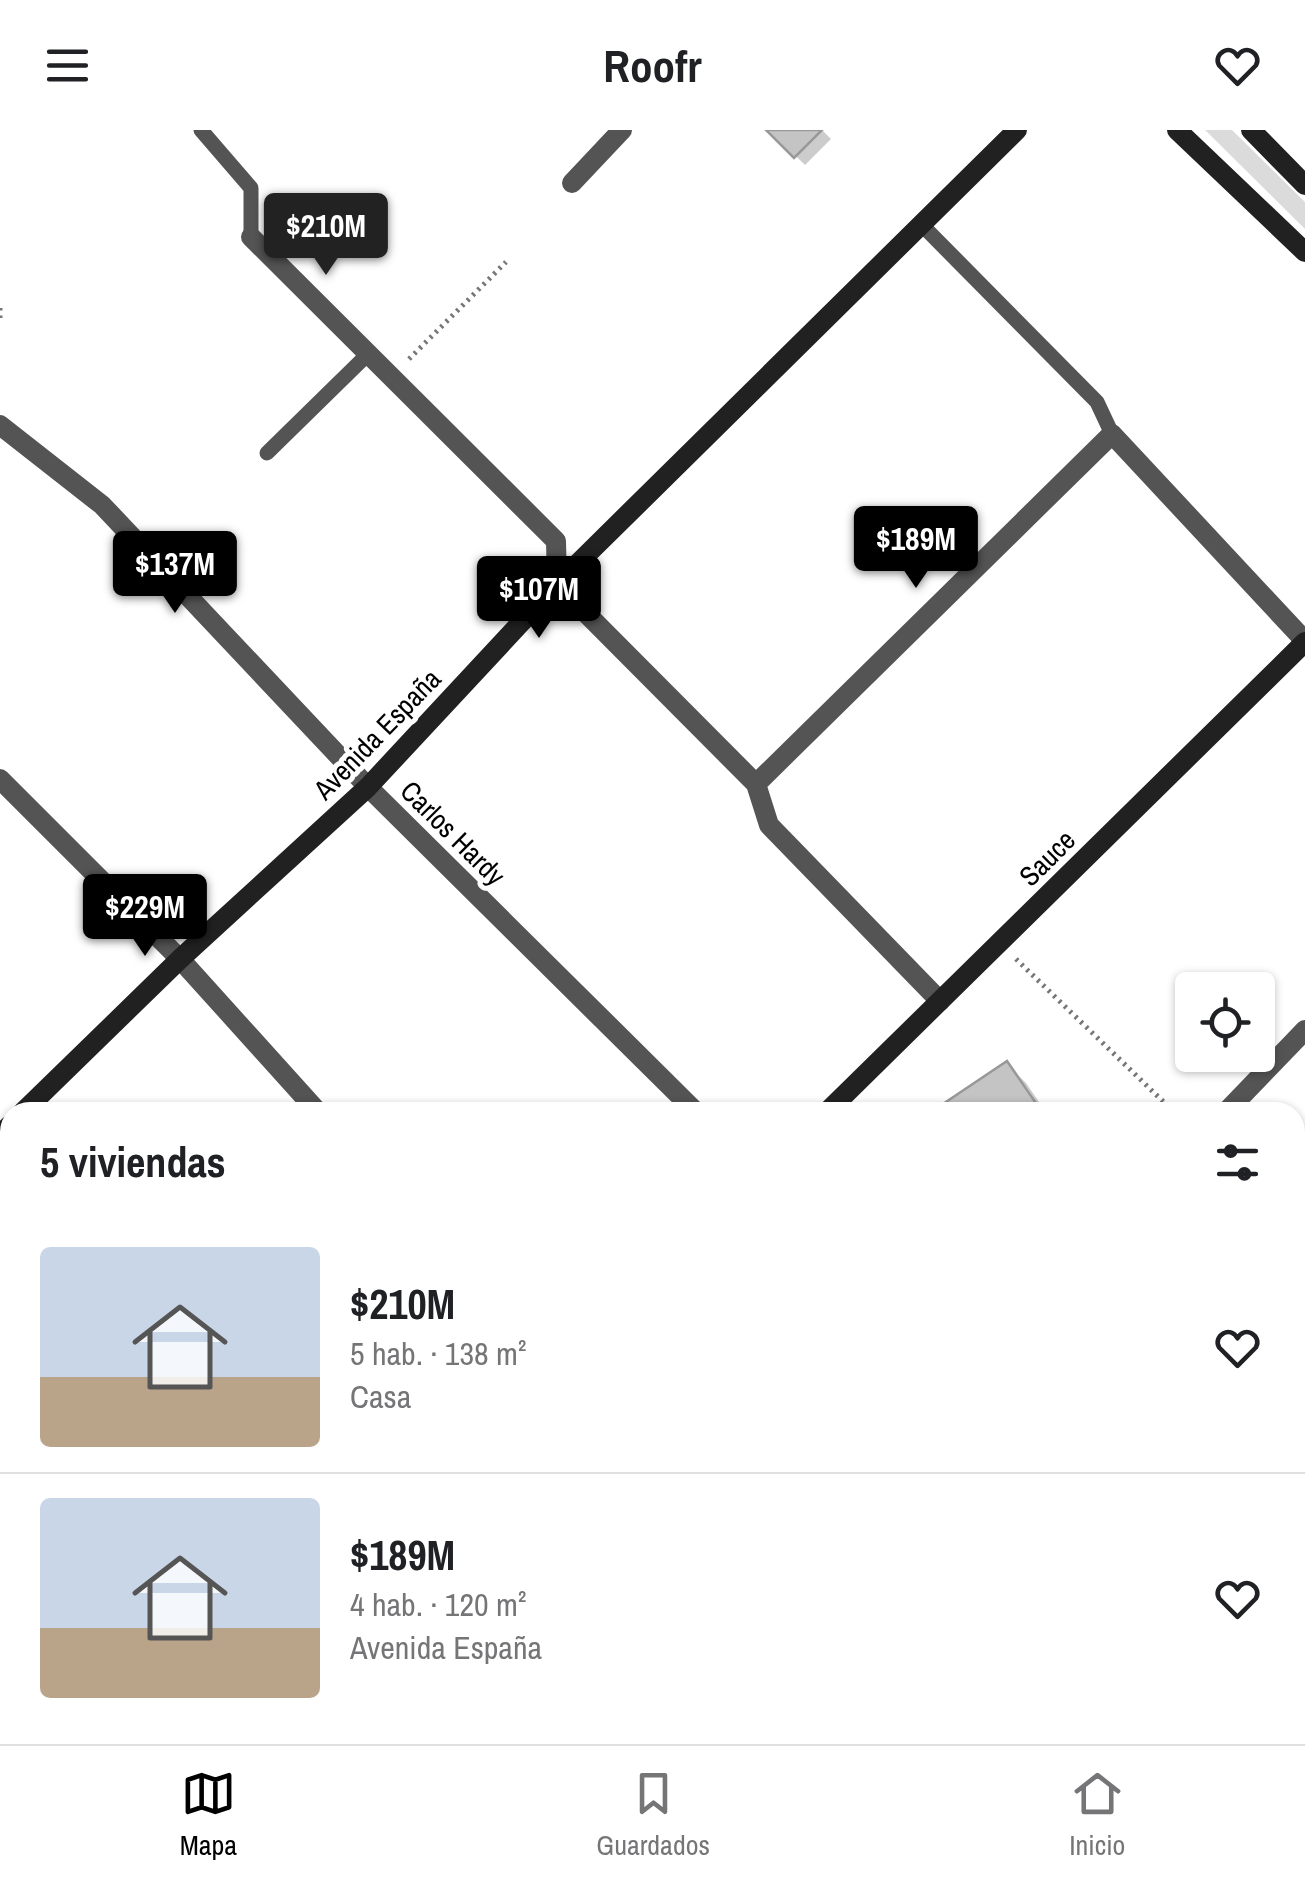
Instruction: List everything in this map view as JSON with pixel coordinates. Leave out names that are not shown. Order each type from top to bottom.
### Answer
[{"type":"main road","name":"Avenida España","points":[[32,1102],[180,959],[368,787],[557,584],[1017,130]]},
{"type":"main road","points":[[1177,130],[1305,252]]},
{"type":"main road","points":[[1252,130],[1305,185]]},
{"type":"main road","name":"Sauce","points":[[837,1102],[1305,641]]},
{"type":"street","points":[[572,182],[622,130]]},
{"type":"street","points":[[251,237],[556,540],[557,584],[756,784],[769,826],[940,1001]]},
{"type":"street","name":"Carlos Hardy","points":[[0,425],[102,505],[368,787],[686,1102]]},
{"type":"street","points":[[756,784],[1112,434],[1305,641]]},
{"type":"street","points":[[0,779],[180,959],[309,1102]]},
{"type":"street","points":[[1236,1102],[1305,1030]]},
{"type":"lane","points":[[200,130],[251,188],[251,237]]},
{"type":"lane","points":[[921,224],[1097,402],[1112,434]]},
{"type":"lane","points":[[267,452],[366,355]]},
{"type":"path","points":[[390,378],[506,262]]},
{"type":"path","points":[[0,308],[0,320]]},
{"type":"path","points":[[1000,942],[1164,1102]]},
{"type":"shaded area","points":[[1205,130],[1232,130],[1305,202],[1305,229]]},
{"type":"building","points":[[766,130],[822,130],[794,158]]},
{"type":"building","points":[[1007,1061],[1035,1102],[946,1102]]}]
